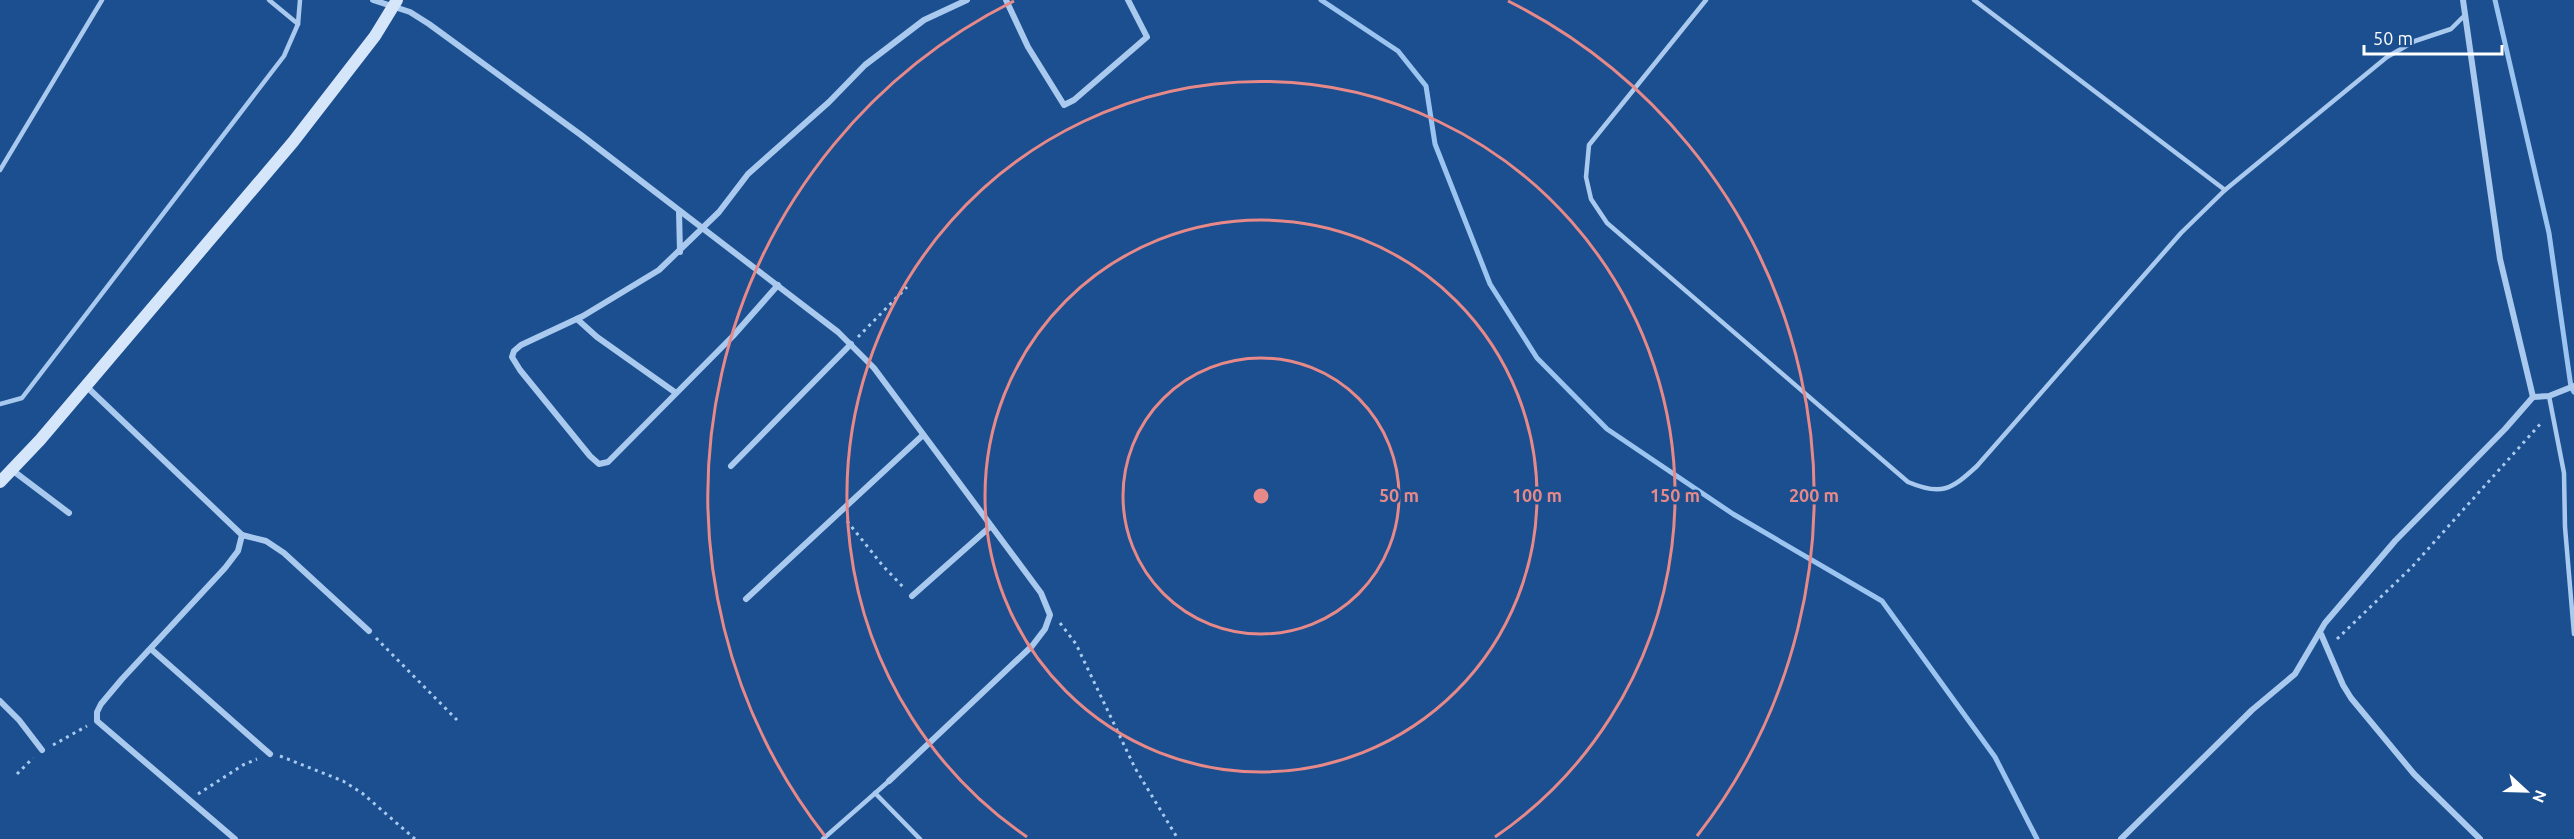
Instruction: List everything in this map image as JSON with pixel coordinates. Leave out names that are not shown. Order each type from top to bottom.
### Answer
[{"type":"street","points":[[373,0],[395,4],[429,24],[778,285],[851,344],[874,368],[1041,593],[1050,615],[1045,629],[1032,646],[889,781]]},
{"type":"street","points":[[778,285],[740,329],[608,462],[599,464],[590,456],[512,357],[514,351],[522,345],[577,319],[659,270],[719,212],[748,174],[829,102],[865,64],[924,20],[967,0]]},
{"type":"street","points":[[1006,0],[1028,47],[1064,105],[1147,37],[1128,0]]},
{"type":"street","points":[[2463,0],[2500,259],[2533,397]]},
{"type":"street","points":[[0,482],[86,386],[293,141],[375,36],[395,4]]},
{"type":"street","points":[[679,211],[680,252]]},
{"type":"street","points":[[577,319],[597,338],[676,393]]},
{"type":"street","points":[[731,466],[851,344]]},
{"type":"street","points":[[86,386],[242,535],[266,541],[284,553],[369,632]]},
{"type":"street","points":[[2121,839],[2252,710],[2295,674],[2321,634],[2325,623],[2395,541],[2505,429],[2533,397],[2549,396],[2574,386]]},
{"type":"street","points":[[746,599],[923,435]]},
{"type":"street","points":[[12,470],[69,513]]},
{"type":"street","points":[[912,596],[992,526]]},
{"type":"street","points":[[234,839],[97,722],[97,712],[101,704],[225,568],[238,551],[242,535]]},
{"type":"street","points":[[2321,634],[2351,698],[2414,774],[2480,839]]},
{"type":"street","points":[[151,649],[270,753]]},
{"type":"street","points":[[0,702],[19,720],[42,750]]},
{"type":"lane","points":[[0,170],[102,0]]},
{"type":"lane","points":[[269,0],[298,24]]},
{"type":"lane","points":[[0,404],[22,398],[284,57],[298,24],[300,0]]},
{"type":"lane","points":[[1706,0],[1589,145],[1586,177],[1591,199],[1607,223],[1908,482],[1927,490],[1942,490],[1958,483],[1977,466],[2181,233],[2224,190],[2387,57],[2415,41],[2451,28],[2466,15]]},
{"type":"lane","points":[[1974,0],[2224,190]]},
{"type":"lane","points":[[2549,396],[2564,473],[2565,527],[2574,634]]},
{"type":"lane","points":[[823,839],[889,781]]},
{"type":"lane","points":[[875,793],[920,839]]},
{"type":"path","points":[[851,344],[907,287]]},
{"type":"path","points":[[2329,648],[2411,568],[2553,409]]},
{"type":"path","points":[[840,512],[883,566],[912,596]]},
{"type":"path","points":[[1050,615],[1064,626],[1076,644],[1135,768],[1178,839]]},
{"type":"path","points":[[369,632],[457,720]]},
{"type":"path","points":[[17,774],[42,750],[97,722]]},
{"type":"path","points":[[190,801],[206,787],[234,770],[270,753],[296,761],[343,781],[362,793],[414,839]]},
{"type":"waterway","points":[[1321,0],[1398,51],[1426,86],[1435,144],[1490,284],[1537,358],[1607,429],[1733,514],[1882,601],[1995,757],[2037,839]]},
{"type":"waterway","points":[[2495,0],[2549,233],[2571,387],[2574,392]]}]
